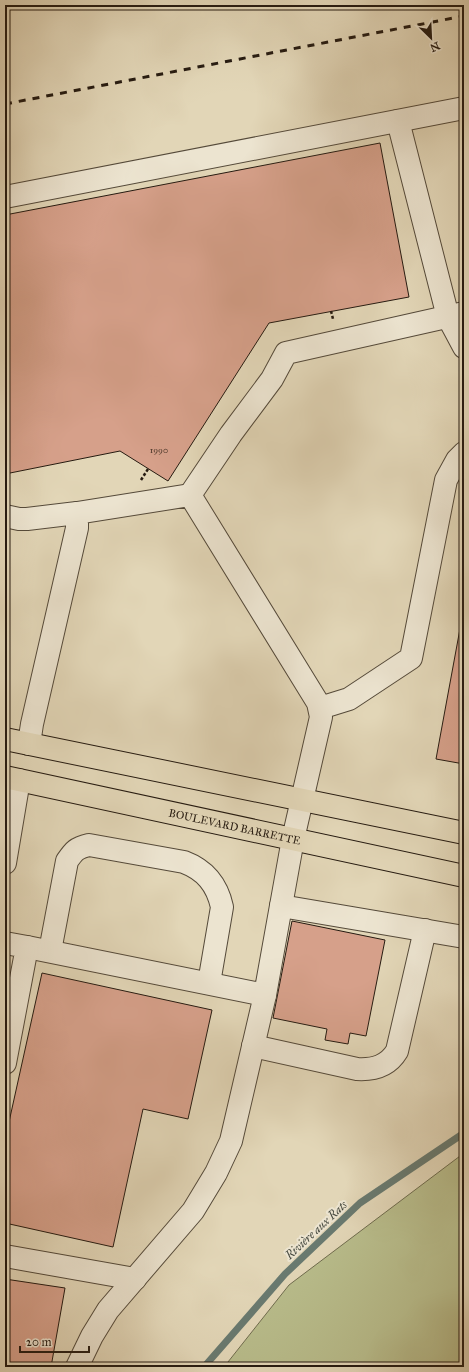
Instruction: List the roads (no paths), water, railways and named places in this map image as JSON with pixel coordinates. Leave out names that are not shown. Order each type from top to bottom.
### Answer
[{"type":"main road","points":[[5,739],[464,833]]},
{"type":"main road","name":"BOULEVARD BARRETTE","points":[[12,778],[464,876]]},
{"type":"lane","points":[[5,197],[464,108]]},
{"type":"lane","points":[[398,121],[456,315],[464,347]]},
{"type":"lane","points":[[5,516],[27,519],[77,513],[190,495],[231,434],[272,379],[286,353],[456,315]]},
{"type":"lane","points":[[320,708],[349,699],[411,658],[446,480],[457,460],[464,453]]},
{"type":"lane","points":[[78,1367],[92,1336],[108,1310],[194,1212],[216,1173],[231,1141],[265,994],[293,839],[321,717],[320,708],[190,495]]},
{"type":"lane","points":[[29,744],[32,724],[77,528],[77,513]]},
{"type":"lane","points":[[5,863],[12,778]]},
{"type":"lane","points":[[50,951],[67,861],[72,853],[79,848],[89,845],[184,862],[196,867],[213,882],[220,896],[222,907],[209,983]]},
{"type":"lane","points":[[281,906],[464,937]]},
{"type":"lane","points":[[252,1046],[357,1069],[367,1070],[387,1064],[397,1051],[425,930]]},
{"type":"lane","points":[[5,943],[265,994]]},
{"type":"lane","points":[[5,1063],[27,947]]},
{"type":"lane","points":[[5,1256],[135,1279]]},
{"type":"waterway","name":"Rivière aux Rats","points":[[204,1367],[285,1274],[360,1203],[464,1133]]},
{"type":"railway","points":[[5,104],[464,16]]}]
